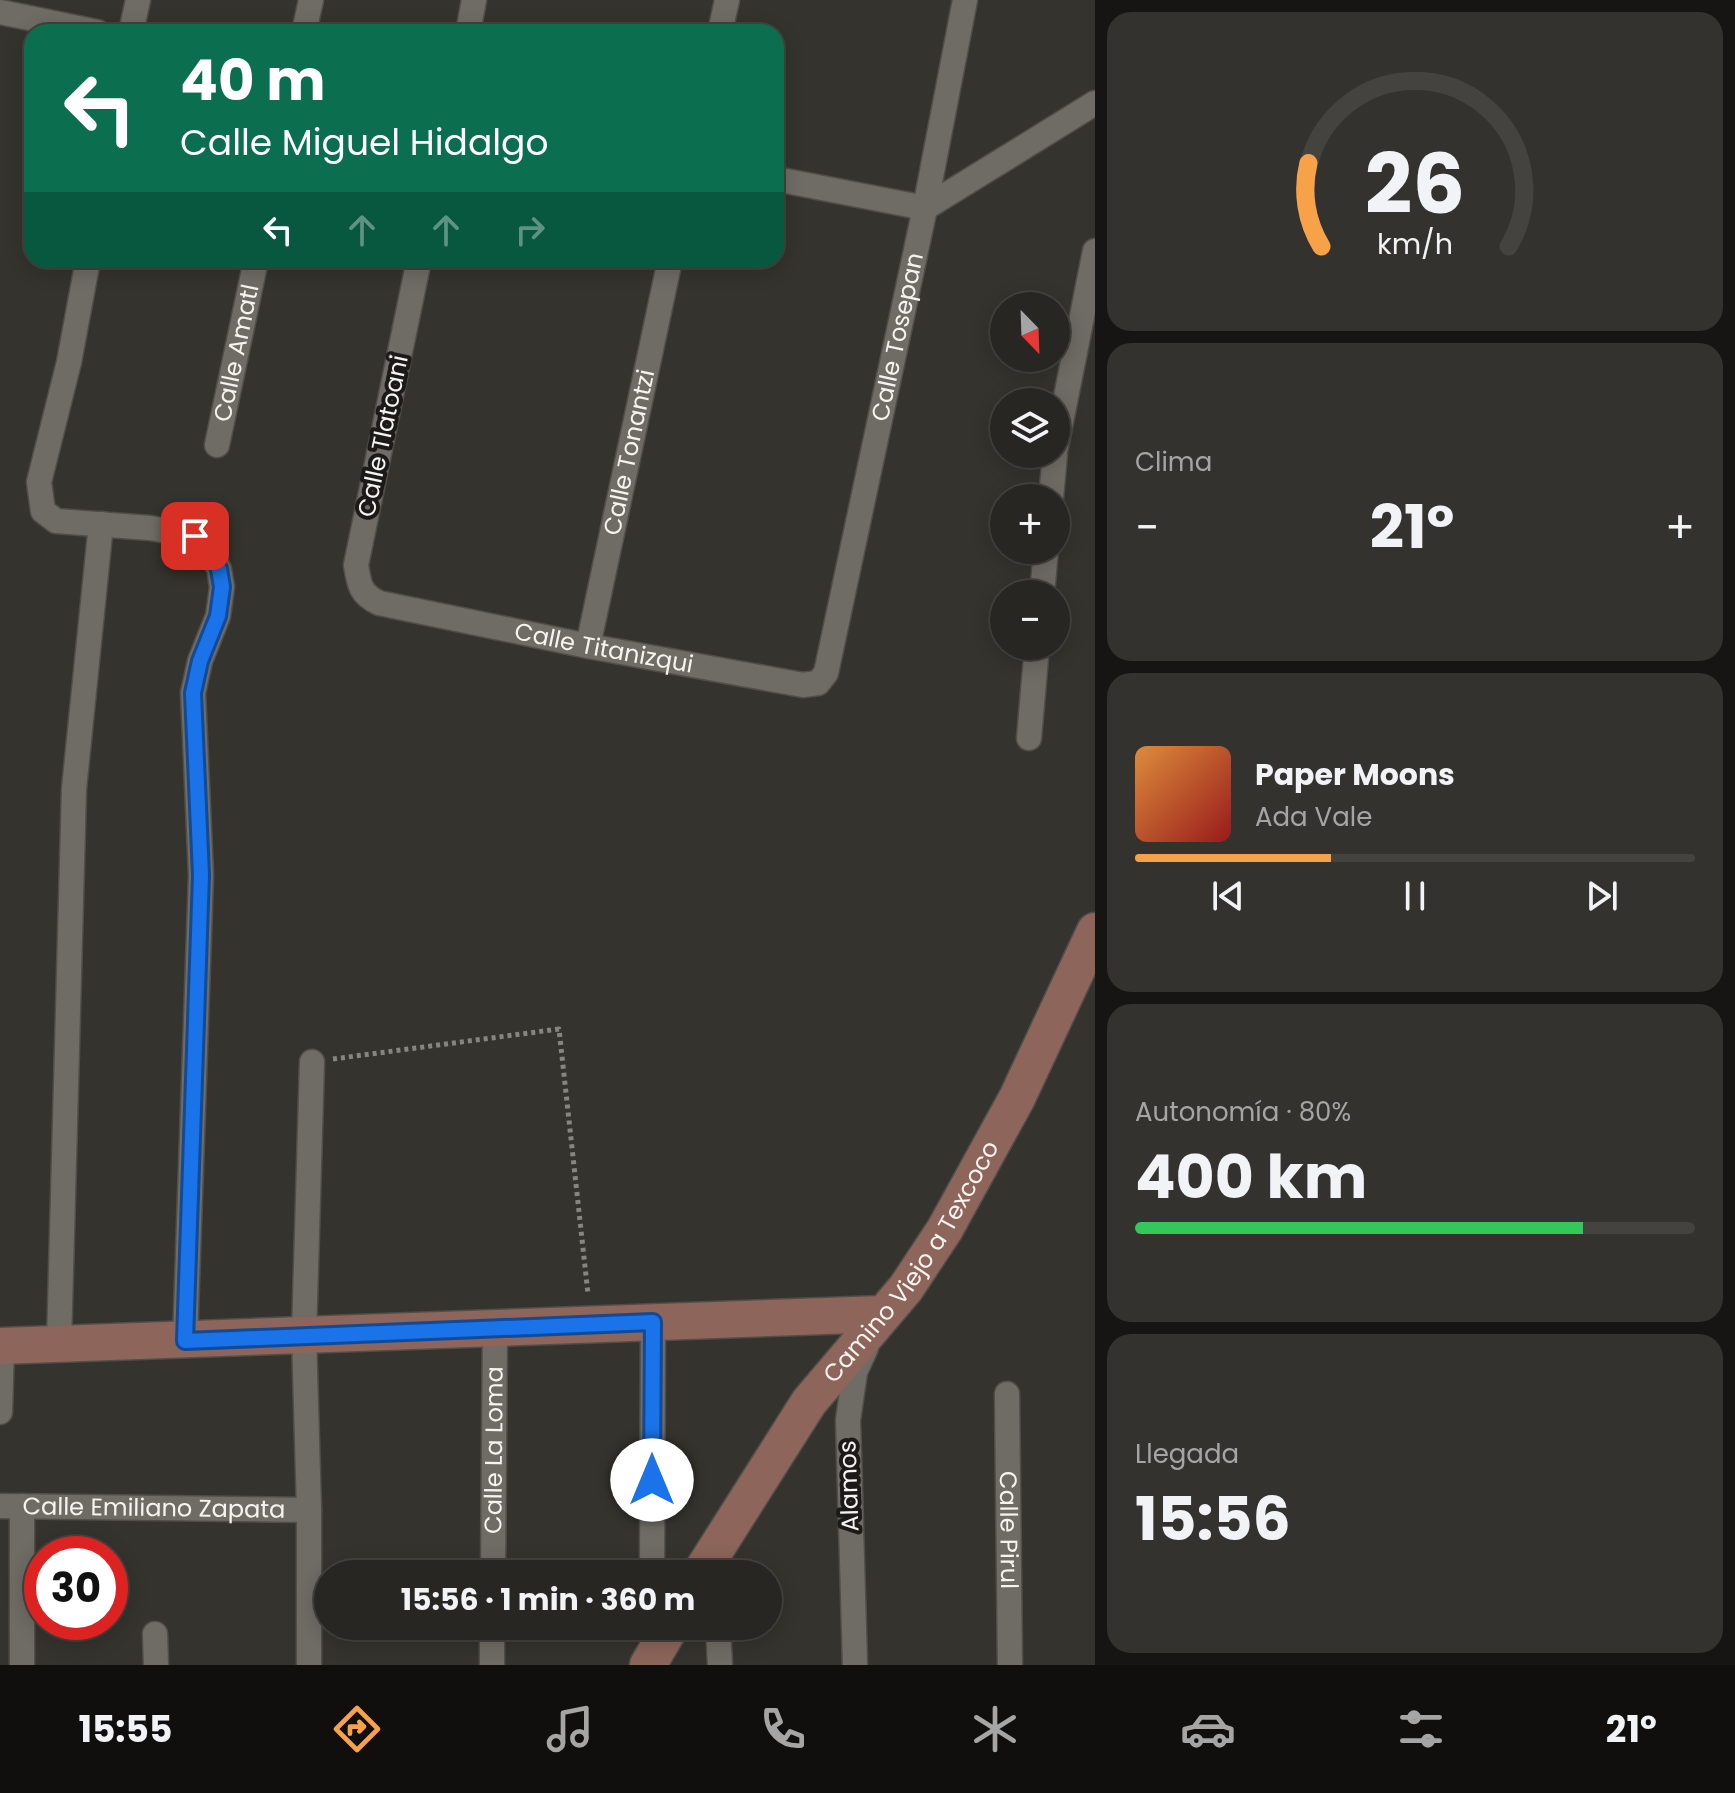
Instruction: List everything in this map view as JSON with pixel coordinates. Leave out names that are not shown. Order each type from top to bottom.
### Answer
[{"type":"main road","name":"Camino Viejo a Texcoco","points":[[713,1560],[809,1402],[906,1288],[945,1229],[1017,1098],[1095,931]]},
{"type":"main road","points":[[1,1346],[882,1314]]},
{"type":"street","points":[[133,24],[138,0]]},
{"type":"street","points":[[306,24],[311,0]]},
{"type":"street","points":[[470,24],[474,0]]},
{"type":"street","points":[[722,24],[727,0]]},
{"type":"street","name":"Calle Tosepan","points":[[826,673],[925,208],[965,0]]},
{"type":"street","points":[[0,12],[58,24]]},
{"type":"street","points":[[784,181],[925,208],[1095,103]]},
{"type":"street","points":[[1068,388],[1095,251]]},
{"type":"street","points":[[87,268],[69,362],[39,482],[43,511],[56,521],[195,536],[215,561],[222,587],[218,616],[200,661],[193,693],[201,875],[185,1341]]},
{"type":"street","name":"Calle Amatl","points":[[217,445],[254,268]]},
{"type":"street","name":"Calle Tlatoani","points":[[379,603],[366,597],[356,565],[417,268]]},
{"type":"street","name":"Calle Tonantzi","points":[[588,646],[668,268]]},
{"type":"street","points":[[59,1344],[74,789],[101,524]]},
{"type":"street","name":"Calle Titanizqui","points":[[379,603],[588,646],[803,685],[818,683],[826,673]]},
{"type":"street","points":[[1029,738],[1036,660]]},
{"type":"street","points":[[309,1665],[304,1335],[312,1062]]},
{"type":"street","name":"Alamos","points":[[855,1665],[848,1420],[855,1372],[882,1314]]},
{"type":"street","points":[[652,1560],[653,1322]]},
{"type":"street","name":"Calle La Loma","points":[[493,1560],[495,1328]]},
{"type":"street","points":[[0,1412],[1,1346]]},
{"type":"street","name":"Calle Pirul","points":[[1007,1394],[1010,1665]]},
{"type":"street","points":[[11,1506],[15,1664]]},
{"type":"street","name":"Calle Emiliano Zapata","points":[[11,1506],[309,1510]]},
{"type":"street","points":[[155,1634],[156,1665]]},
{"type":"street","points":[[492,1640],[492,1665]]},
{"type":"street","points":[[719,1640],[720,1665]]},
{"type":"path","points":[[312,1062],[559,1029],[591,1323]]},
{"type":"route","points":[[195,536],[211,553],[219,569],[222,587],[218,616],[200,661],[193,693],[201,875],[185,1341],[653,1322],[652,1480]]}]
